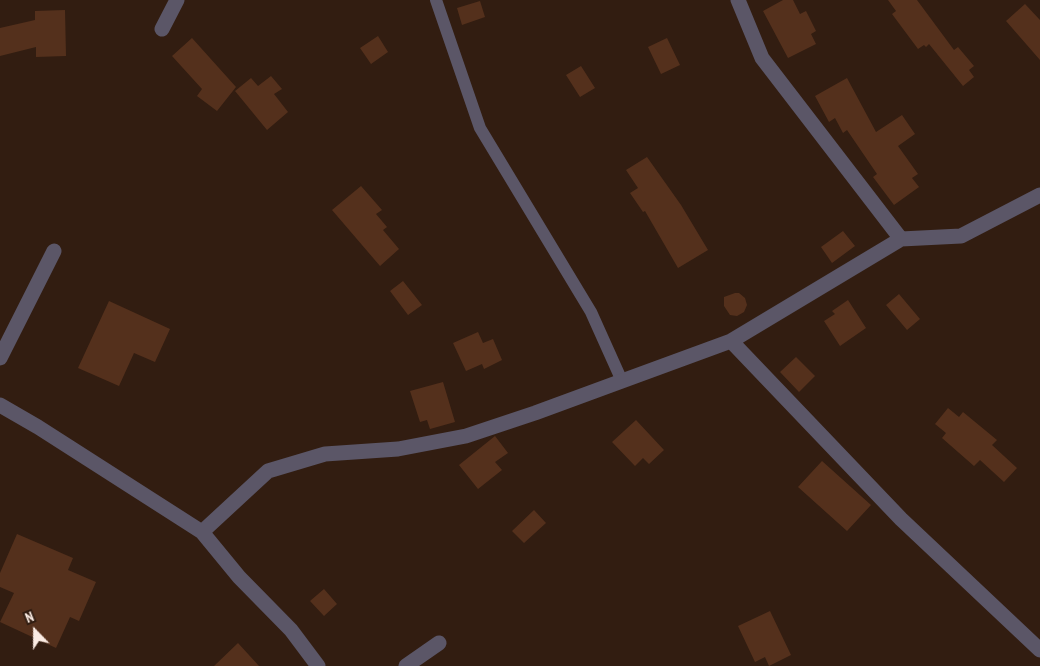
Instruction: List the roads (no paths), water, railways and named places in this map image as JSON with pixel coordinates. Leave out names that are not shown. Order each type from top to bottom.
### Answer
[{"type":"street","points":[[162,29],[177,0]]},
{"type":"street","points":[[738,0],[762,58],[901,239]]},
{"type":"street","points":[[202,532],[268,471],[325,454],[398,449],[466,436],[622,382],[731,342],[901,239],[961,236],[1040,195]]},
{"type":"street","points":[[0,358],[54,251]]},
{"type":"street","points":[[731,342],[901,519],[1040,650]]},
{"type":"street","points":[[0,405],[38,427],[202,532],[240,577],[291,630],[318,666]]},
{"type":"street","points":[[406,666],[438,643]]},
{"type":"lane","points":[[436,0],[480,128],[591,312],[622,382]]}]
